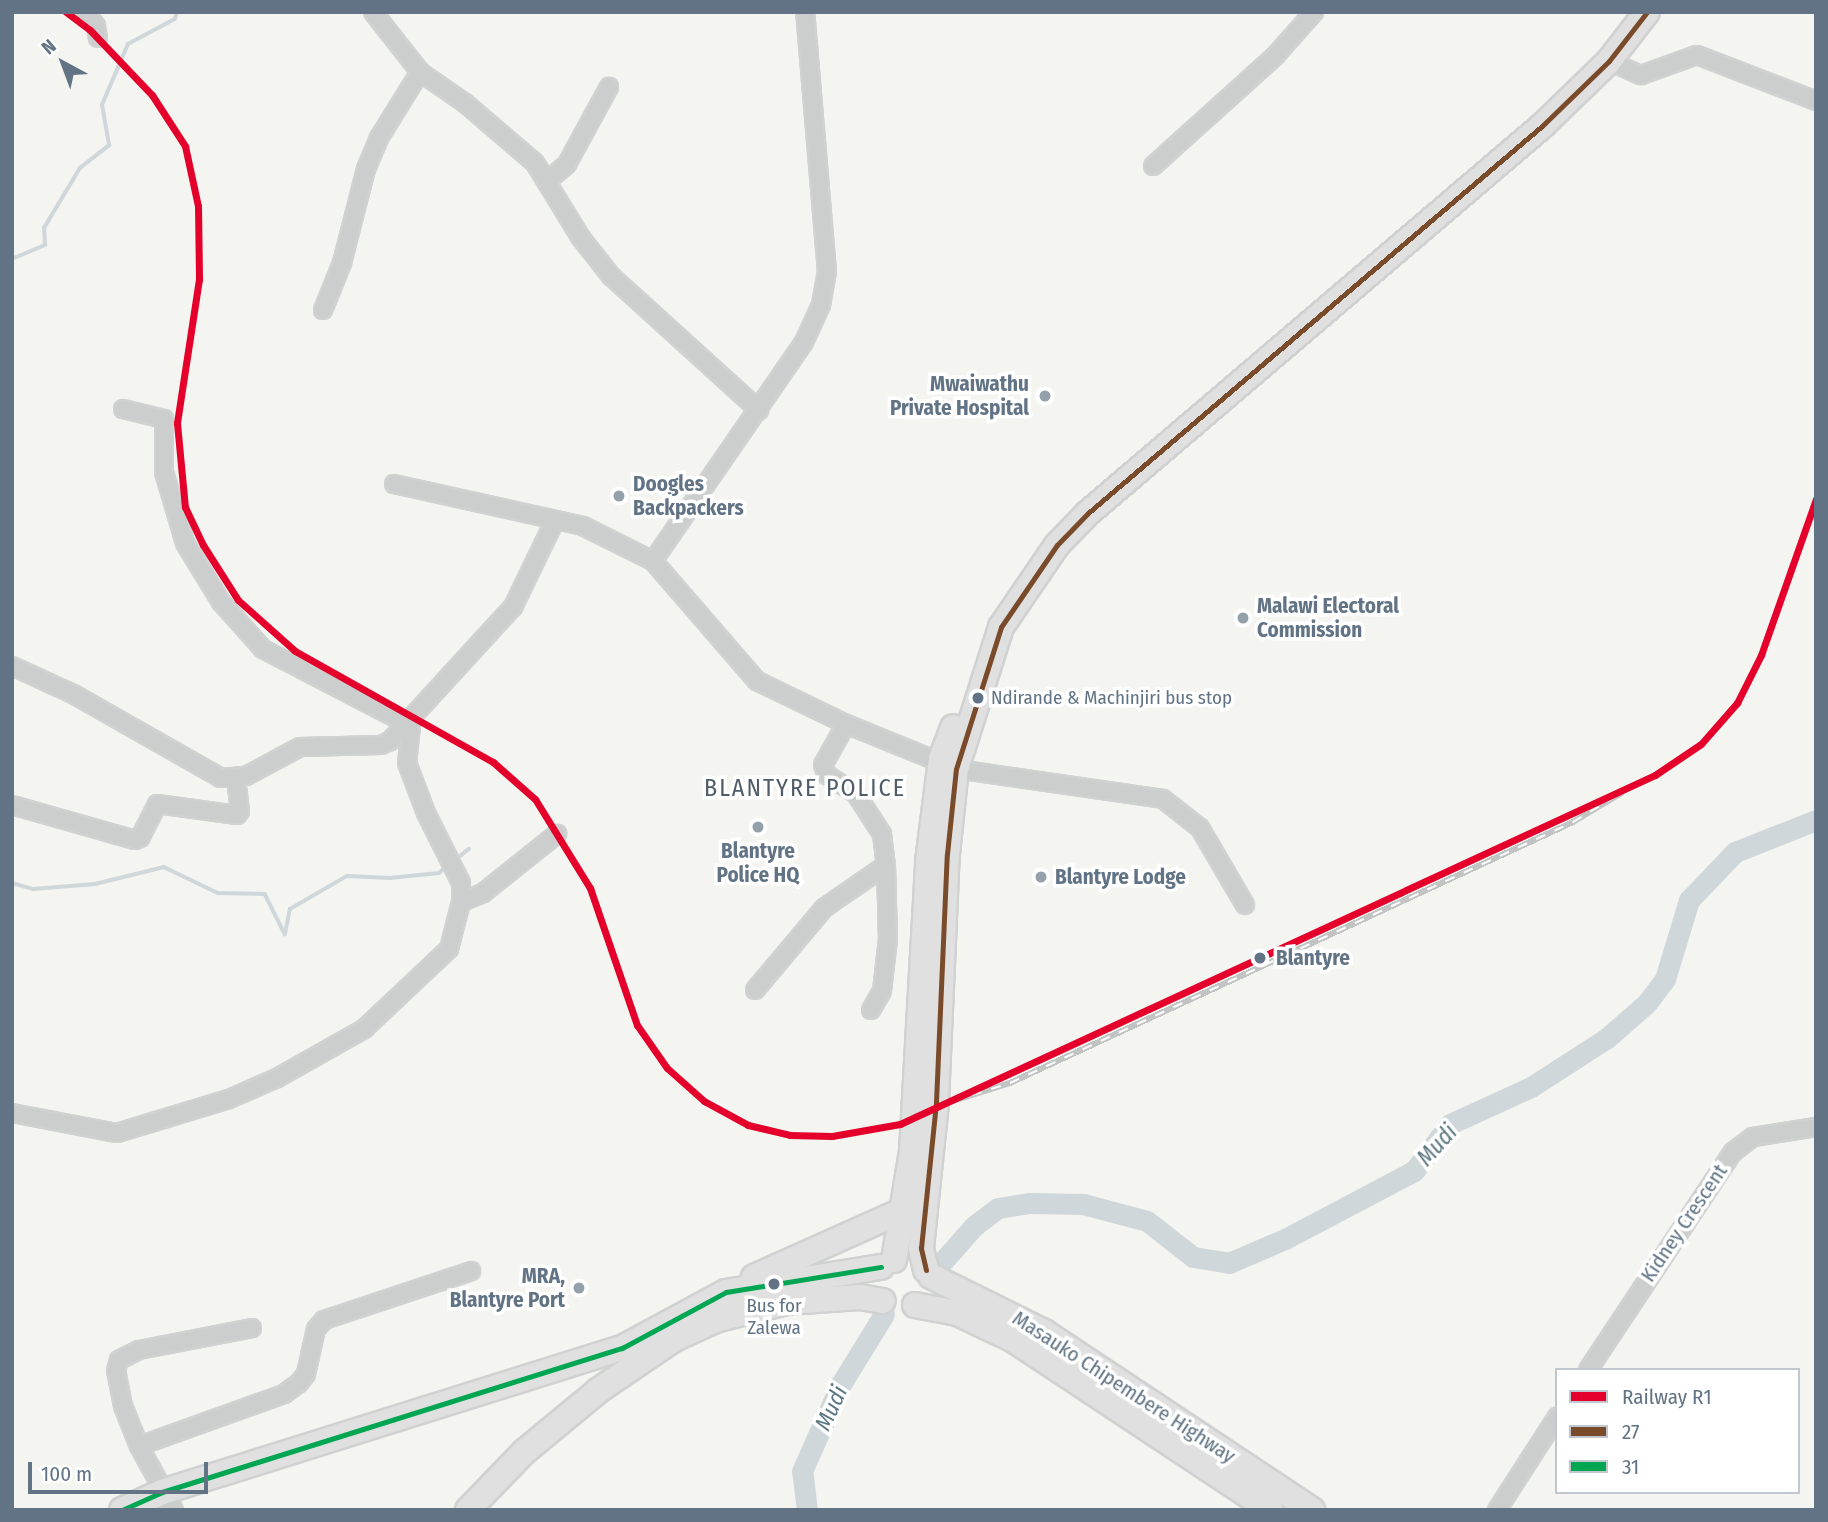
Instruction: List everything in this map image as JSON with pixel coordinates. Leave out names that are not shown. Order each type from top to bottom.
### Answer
[{"type":"highway","points":[[883,1301],[875,1284],[888,1264],[904,1210],[912,1151],[928,862],[949,764],[996,618],[1032,557],[1115,475],[1540,115],[1602,54],[1634,12]]},
{"type":"highway","points":[[468,1510],[524,1452],[636,1363],[695,1329],[788,1302],[860,1297],[915,1305],[930,1293],[929,1273],[920,1248],[935,1114],[949,764],[1001,627],[1057,545],[1113,491],[1542,126],[1609,61],[1647,12]]},
{"type":"highway","points":[[122,1510],[168,1501],[622,1348],[726,1292],[904,1210]]},
{"type":"highway","points":[[726,1292],[888,1264],[914,1263],[929,1273]]},
{"type":"highway","name":"Masauko Chipembere Highway","points":[[929,1273],[1044,1332],[1312,1510]]},
{"type":"highway","name":"Masauko Chipembere Highway","points":[[915,1305],[957,1313],[1014,1340],[1271,1510]]},
{"type":"street","points":[[85,12],[96,26],[98,38]]},
{"type":"street","points":[[373,12],[420,72],[516,142],[547,181],[581,239],[611,276],[759,410]]},
{"type":"street","points":[[653,561],[804,342],[821,305],[827,272],[805,12]]},
{"type":"street","points":[[1153,166],[1275,57],[1314,12]]},
{"type":"street","points":[[1609,61],[1641,75],[1697,55],[1816,101]]},
{"type":"street","points":[[323,310],[342,263],[366,169],[379,138],[420,72]]},
{"type":"street","points":[[547,181],[567,164],[609,88]]},
{"type":"street","points":[[123,409],[164,419],[164,472],[185,543],[221,602],[263,649],[409,720]]},
{"type":"street","points":[[394,484],[554,522],[583,526],[653,561],[757,681],[846,724],[949,764],[1163,799],[1200,828],[1245,905]]},
{"type":"street","points":[[12,666],[75,695],[201,769],[236,779],[300,747],[381,745],[409,720],[513,607],[554,522]]},
{"type":"street","points":[[12,1113],[117,1133],[229,1099],[277,1078],[364,1029],[449,949],[461,902],[461,883],[426,813],[407,763],[409,720]]},
{"type":"street","points":[[846,724],[823,765],[827,775],[856,794],[882,834],[886,865],[888,939],[882,991],[871,1010]]},
{"type":"street","points":[[12,805],[135,840],[140,838],[157,804],[237,815],[240,811],[236,779]]},
{"type":"street","points":[[461,902],[483,893],[557,834]]},
{"type":"street","points":[[755,990],[824,908],[886,865]]},
{"type":"street","name":"Kidney Crescent","points":[[1588,1368],[1733,1152],[1753,1137],[1816,1127]]},
{"type":"street","points":[[139,1446],[284,1394],[299,1384],[306,1374],[316,1329],[324,1320],[471,1271]]},
{"type":"street","points":[[168,1501],[139,1446],[116,1371],[124,1354],[252,1328]]},
{"type":"street","points":[[1497,1510],[1555,1420]]},
{"type":"waterway","points":[[12,259],[45,245],[44,228],[80,168],[109,145],[102,105],[128,44],[175,19],[177,12]]},
{"type":"waterway","points":[[1531,1087],[1609,1042],[1650,1006],[1678,961],[1691,888],[1724,857],[1777,829],[1816,819]]},
{"type":"waterway","name":"Mudi","points":[[944,1260],[974,1226],[998,1208],[1030,1203],[1083,1204],[1147,1221],[1193,1257],[1229,1263],[1285,1239],[1414,1171],[1450,1124],[1531,1087],[1607,1038],[1647,1003],[1665,979],[1689,900],[1735,852],[1816,820]]},
{"type":"waterway","points":[[454,861],[469,849]]},
{"type":"waterway","points":[[12,883],[33,889],[95,884],[164,867],[218,893],[265,894],[285,934],[290,909],[347,876],[390,878],[439,873],[448,865]]},
{"type":"waterway","name":"Mudi","points":[[807,1510],[802,1471],[841,1384],[884,1314]]},
{"type":"railway","points":[[953,1101],[1010,1083],[1573,822],[1623,792]]},
{"type":"rail line","name":"R1","points":[[66,12],[90,30],[152,95],[185,146],[198,206],[199,279],[177,423],[185,507],[203,545],[238,600],[295,651],[493,762],[535,799],[590,888],[637,1025],[667,1068],[704,1101],[748,1125],[790,1135],[832,1136],[900,1124],[1655,775],[1701,744],[1737,703],[1761,655],[1816,499]]},
{"type":"transit line","name":"27","points":[[926,1270],[921,1248],[936,1102],[947,854],[956,769],[1001,627],[1057,545],[1088,513],[1542,126],[1609,61],[1647,12]]},
{"type":"transit line","name":"31","points":[[122,1510],[162,1492],[622,1348],[726,1292],[881,1267]]},
{"type":"place","name":"Mwaiwathu Private Hospital","points":[[1045,396]]},
{"type":"place","name":"Doogles Backpackers","points":[[619,496]]},
{"type":"place","name":"Malawi Electoral Commission","points":[[1243,618]]},
{"type":"place","name":"Ndirande & Machinjiri bus stop","points":[[978,698]]},
{"type":"place","name":"Blantyre Police HQ","points":[[758,827]]},
{"type":"place","name":"Blantyre Lodge","points":[[1041,877]]},
{"type":"place","name":"Blantyre","points":[[1260,958]]},
{"type":"place","name":"Bus for Zalewa","points":[[774,1284]]},
{"type":"place","name":"MRA, Blantyre Port","points":[[579,1288]]},
{"type":"district","name":"BLANTYRE POLICE","points":[[805,789]]}]
